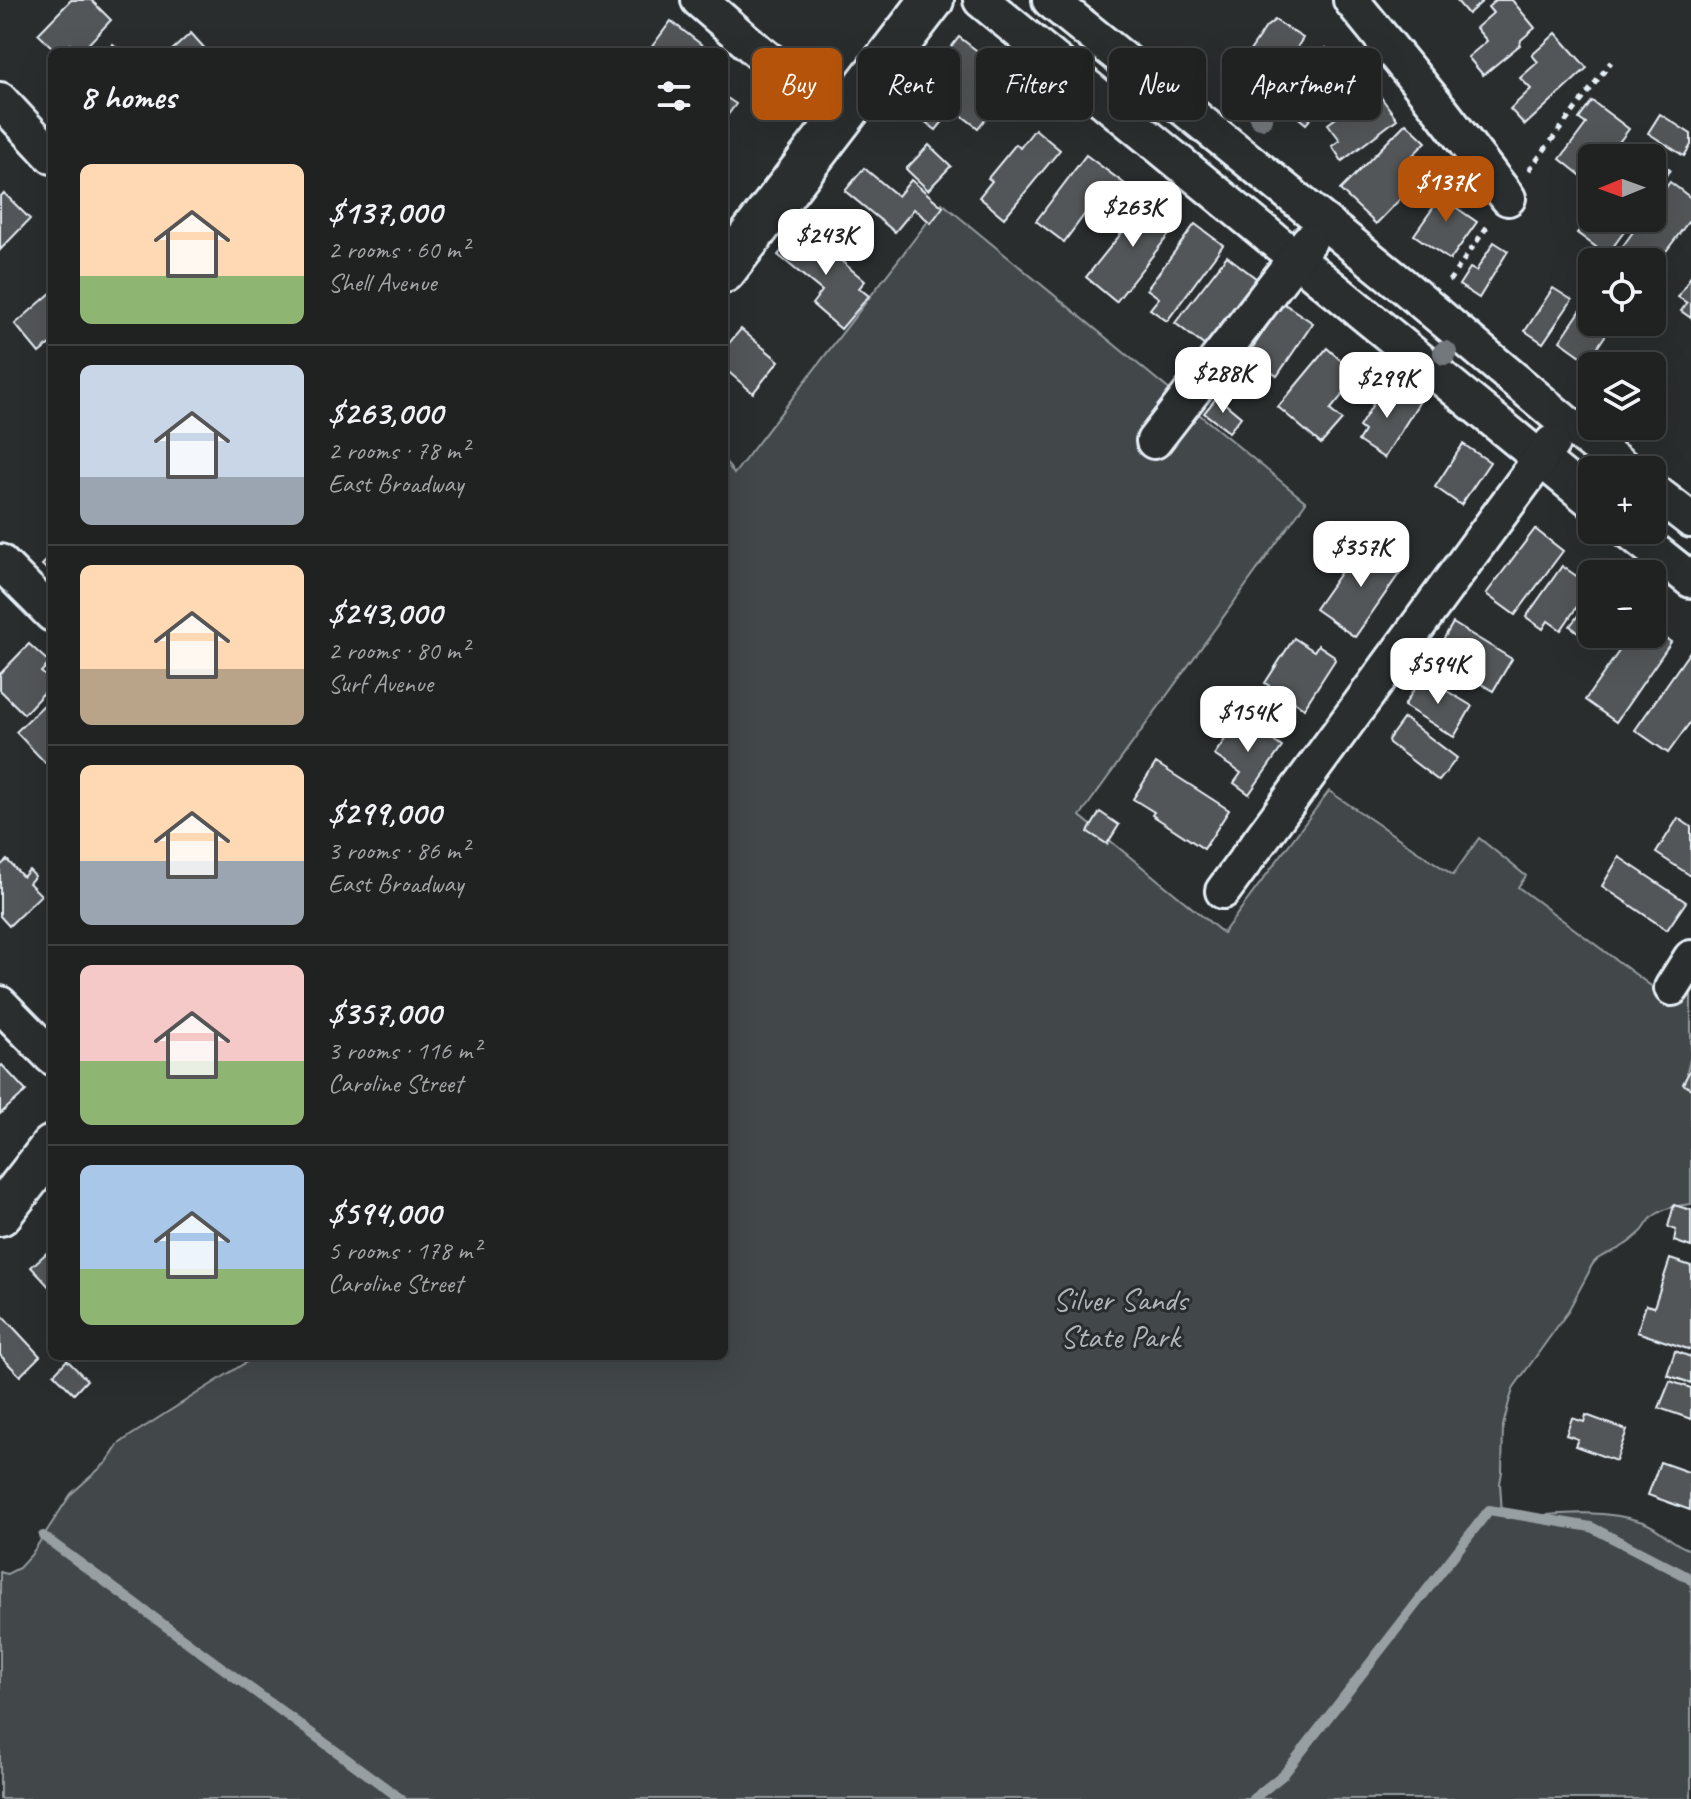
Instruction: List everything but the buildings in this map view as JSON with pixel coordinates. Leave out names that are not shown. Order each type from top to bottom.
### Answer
[{"type":"street","points":[[699,0],[754,48]]},
{"type":"street","points":[[842,116],[932,0]]},
{"type":"street","points":[[981,0],[1578,490]]},
{"type":"street","points":[[1050,0],[1609,456]]},
{"type":"street","points":[[1351,0],[1508,198]]},
{"type":"street","points":[[0,100],[48,152]]},
{"type":"street","points":[[728,266],[839,120]]},
{"type":"street","points":[[1154,441],[1324,221]]},
{"type":"street","points":[[1223,891],[1566,423]]},
{"type":"street","points":[[1666,501],[1691,520]]},
{"type":"street","points":[[1646,544],[1691,580]]},
{"type":"street","points":[[0,562],[48,610]]},
{"type":"street","points":[[1672,988],[1691,958]]},
{"type":"street","points":[[0,1004],[48,1053]]},
{"type":"street","points":[[0,1214],[48,1152]]},
{"type":"green space","name":"Silver Sands State Park","points":[[942,203],[1306,502],[1080,816],[1223,933],[1329,791],[1453,875],[1479,838],[1526,876],[1518,887],[1662,994],[1691,976],[1691,1055],[1687,1072],[1691,1090],[1691,1204],[1663,1210],[1633,1239],[1599,1258],[1591,1266],[1567,1313],[1514,1387],[1503,1426],[1500,1483],[1502,1513],[1506,1518],[1575,1513],[1626,1517],[1649,1525],[1691,1550],[1691,1799],[0,1799],[0,1572],[7,1574],[19,1568],[71,1494],[107,1462],[119,1444],[250,1360],[728,1360],[728,465],[734,474]]},
{"type":"waterway","points":[[1253,1799],[1284,1774],[1489,1510],[1591,1527],[1691,1580]]},
{"type":"waterway","points":[[43,1536],[401,1799]]}]
